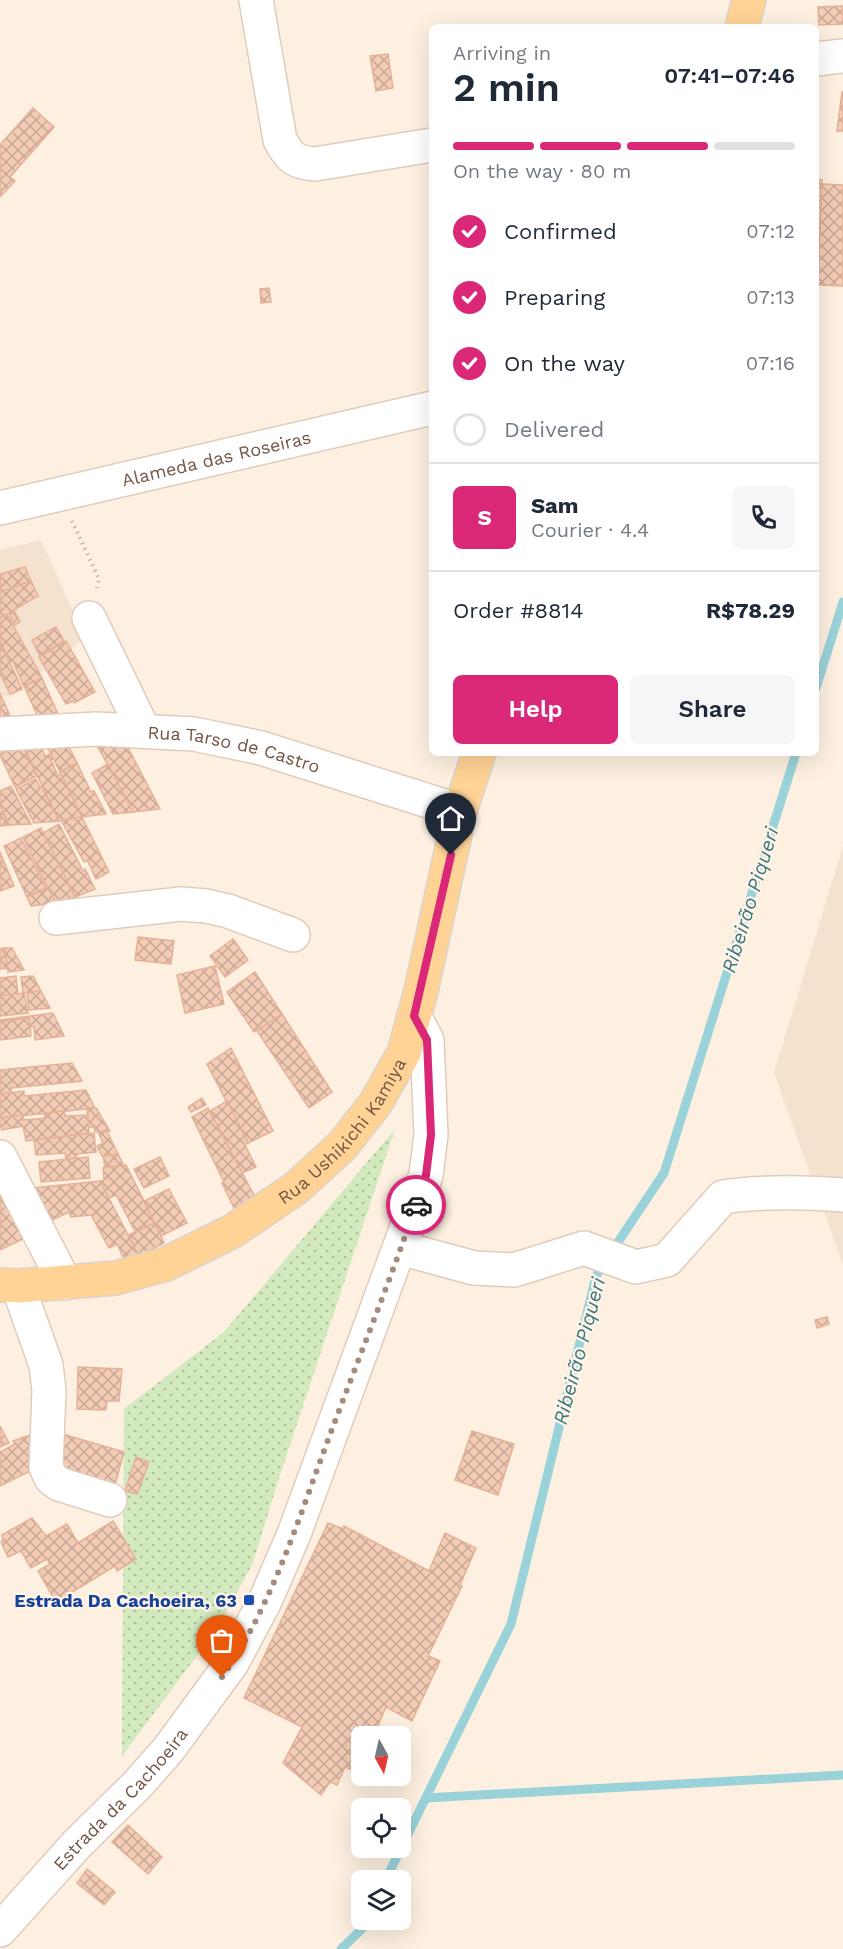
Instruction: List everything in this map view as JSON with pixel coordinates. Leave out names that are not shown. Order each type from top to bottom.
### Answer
[{"type":"main road","points":[[743,24],[748,0]]},
{"type":"main road","name":"Rua Ushikichi Kamiya","points":[[9,1286],[116,1278],[166,1264],[233,1231],[296,1188],[342,1146],[375,1104],[404,1053],[421,991],[460,811],[478,756]]},
{"type":"street","points":[[256,0],[280,140],[288,153],[299,163],[315,164],[429,145]]},
{"type":"street","points":[[819,58],[843,56]]},
{"type":"street","name":"Alameda das Roseiras","points":[[0,508],[429,409]]},
{"type":"street","points":[[89,618],[144,731]]},
{"type":"street","name":"Rua Tarso de Castro","points":[[0,734],[96,729],[194,734],[261,748],[460,811]]},
{"type":"street","points":[[56,918],[181,904],[228,911],[293,935]]},
{"type":"street","name":"Estrada da Cachoeira","points":[[0,1930],[77,1844],[137,1785],[168,1750],[232,1663],[265,1601],[294,1534],[426,1175],[431,1135],[427,1040],[414,1016]]},
{"type":"street","points":[[0,1157],[65,1283]]},
{"type":"street","points":[[400,1248],[474,1268],[514,1270],[584,1248],[636,1267],[667,1260],[723,1197],[801,1192],[843,1195]]},
{"type":"street","name":"Rua Ushikichi Kamiya","points":[[9,1286],[46,1365],[49,1390],[46,1467],[51,1478],[58,1484],[110,1500]]},
{"type":"path","points":[[58,494],[99,579],[89,618]]},
{"type":"shaded area","points":[[41,540],[85,638],[11,697],[0,695],[0,550]]},
{"type":"shaded area","points":[[843,846],[843,1265],[774,1073]]},
{"type":"green space","points":[[395,1129],[253,1563],[216,1630],[122,1756],[124,1409],[224,1332]]},
{"type":"building","points":[[843,6],[843,24],[819,25],[818,7]]},
{"type":"building","points":[[388,54],[393,88],[376,91],[370,56]]},
{"type":"building","points":[[842,92],[843,131],[837,131]]},
{"type":"building","points":[[33,108],[54,127],[10,177],[15,181],[0,197],[0,145]]},
{"type":"building","points":[[819,180],[822,180],[819,227]]},
{"type":"building","points":[[822,184],[843,185],[843,286],[819,285]]},
{"type":"building","points":[[269,288],[271,302],[261,303],[260,289]]},
{"type":"building","points":[[25,567],[31,581],[1,592],[0,574]]},
{"type":"building","points":[[31,581],[38,596],[0,618],[0,590],[1,592]]},
{"type":"building","points":[[14,610],[20,622],[15,625],[9,613]]},
{"type":"building","points":[[7,614],[42,678],[24,686],[13,661],[10,662],[0,641],[0,618]]},
{"type":"building","points":[[56,627],[64,641],[40,656],[32,640]]},
{"type":"building","points":[[0,641],[22,689],[10,694],[0,673]]},
{"type":"building","points":[[66,641],[95,692],[74,703],[73,701],[66,704],[39,657]]},
{"type":"building","points":[[42,678],[58,714],[38,717],[24,686]]},
{"type":"building","points":[[0,693],[12,720],[0,721]]},
{"type":"building","points":[[124,740],[160,809],[133,812],[97,745]]},
{"type":"building","points":[[40,744],[45,756],[51,754],[53,759],[51,760],[58,776],[61,774],[82,817],[59,821],[23,746]]},
{"type":"building","points":[[46,744],[68,745],[77,763],[60,772]]},
{"type":"building","points":[[23,746],[37,776],[15,787],[0,755],[0,747]]},
{"type":"building","points":[[77,763],[91,792],[94,791],[106,814],[82,817],[60,772]]},
{"type":"building","points":[[108,764],[133,812],[113,814],[92,773]]},
{"type":"building","points":[[36,779],[59,821],[34,823],[16,789]]},
{"type":"building","points":[[11,786],[31,824],[9,825],[0,806],[0,791]]},
{"type":"building","points":[[2,811],[9,825],[0,826],[0,812]]},
{"type":"building","points":[[82,817],[109,872],[96,879],[87,860],[84,862],[61,820]]},
{"type":"building","points":[[59,824],[95,889],[75,897],[43,833]]},
{"type":"building","points":[[41,828],[75,897],[56,905],[23,837]]},
{"type":"building","points":[[21,838],[46,888],[27,897],[4,846]]},
{"type":"building","points":[[0,852],[14,886],[0,891]]},
{"type":"building","points":[[48,888],[56,903],[31,906],[27,897]]},
{"type":"building","points":[[138,937],[174,941],[171,964],[135,960]]},
{"type":"building","points":[[233,939],[248,960],[225,977],[210,956]]},
{"type":"building","points":[[5,948],[8,968],[0,969],[0,949]]},
{"type":"building","points":[[5,948],[12,948],[24,970],[8,972]]},
{"type":"building","points":[[215,966],[224,1004],[185,1013],[177,975]]},
{"type":"building","points":[[255,972],[282,1014],[254,1032],[227,992]]},
{"type":"building","points":[[16,976],[18,994],[0,996],[0,978]]},
{"type":"building","points":[[33,976],[41,991],[23,993],[21,977]]},
{"type":"building","points":[[41,991],[50,1008],[29,1010],[27,993]]},
{"type":"building","points":[[24,993],[28,1013],[0,1016],[0,996]]},
{"type":"building","points":[[53,1013],[64,1036],[35,1040],[34,1027],[30,1027],[29,1018],[0,1022],[0,1020]]},
{"type":"building","points":[[282,1014],[332,1092],[309,1108],[257,1031]]},
{"type":"building","points":[[29,1018],[31,1036],[0,1040],[0,1022]]},
{"type":"building","points":[[231,1048],[273,1131],[248,1143],[207,1064]]},
{"type":"building","points":[[72,1063],[82,1081],[11,1088],[12,1093],[0,1094],[0,1070]]},
{"type":"building","points":[[86,1090],[95,1108],[0,1118],[0,1094],[24,1091],[24,1096]]},
{"type":"building","points":[[202,1098],[206,1105],[191,1112],[188,1107]]},
{"type":"building","points":[[227,1101],[248,1143],[245,1145],[256,1167],[242,1173],[210,1111]]},
{"type":"building","points":[[87,1108],[96,1108],[110,1131],[95,1132],[94,1127],[88,1127]]},
{"type":"building","points":[[208,1108],[255,1197],[234,1208],[222,1183],[224,1182],[192,1117]]},
{"type":"building","points":[[64,1111],[65,1116],[88,1115],[89,1133],[26,1141],[23,1126],[2,1130],[0,1126],[0,1118],[23,1115],[24,1120],[45,1118],[44,1113]]},
{"type":"building","points":[[107,1131],[118,1154],[102,1156],[97,1146],[103,1143],[98,1132]]},
{"type":"building","points":[[94,1133],[96,1152],[76,1154],[77,1158],[66,1159],[65,1153],[36,1155],[34,1140]]},
{"type":"building","points":[[118,1154],[124,1166],[105,1167],[103,1156]]},
{"type":"building","points":[[88,1157],[90,1178],[41,1182],[39,1162]]},
{"type":"building","points":[[160,1157],[169,1176],[144,1188],[134,1169]]},
{"type":"building","points":[[126,1165],[155,1223],[136,1233],[116,1195],[109,1198],[100,1181],[104,1180],[103,1168]]},
{"type":"building","points":[[100,1181],[139,1256],[123,1257],[117,1244],[109,1248],[91,1215],[71,1217],[69,1212],[52,1220],[34,1188]]},
{"type":"building","points":[[169,1189],[187,1223],[161,1236],[144,1201]]},
{"type":"building","points":[[0,1191],[23,1239],[0,1250]]},
{"type":"building","points":[[155,1223],[164,1243],[139,1256],[128,1235]]},
{"type":"building","points":[[827,1317],[829,1324],[817,1328],[815,1320]]},
{"type":"building","points":[[78,1367],[122,1369],[119,1401],[107,1401],[106,1410],[77,1409]]},
{"type":"building","points":[[0,1426],[9,1443],[0,1447]]},
{"type":"building","points":[[472,1431],[514,1444],[498,1495],[455,1480]]},
{"type":"building","points":[[33,1434],[40,1466],[0,1486],[0,1452],[15,1444],[13,1441]]},
{"type":"building","points":[[66,1435],[124,1452],[115,1485],[56,1468]]},
{"type":"building","points":[[136,1457],[149,1462],[137,1494],[125,1491]]},
{"type":"building","points":[[32,1518],[46,1536],[67,1524],[78,1543],[113,1521],[136,1559],[117,1571],[115,1566],[56,1602],[38,1571],[50,1564],[47,1559],[31,1568],[21,1551],[8,1557],[1,1542],[2,1535]]},
{"type":"building","points":[[328,1523],[344,1529],[344,1526],[429,1571],[445,1533],[476,1548],[460,1585],[462,1586],[428,1656],[440,1661],[412,1721],[386,1707],[378,1726],[351,1726],[351,1770],[345,1767],[337,1785],[330,1782],[321,1795],[283,1763],[302,1727],[244,1698]]},
{"type":"building","points":[[128,1825],[162,1857],[148,1874],[112,1842]]},
{"type":"building","points":[[87,1869],[115,1892],[104,1905],[77,1883]]},
{"type":"waterway","name":"Ribeirão Piqueri","points":[[819,678],[843,602]]},
{"type":"waterway","name":"Ribeirão Piqueri","points":[[612,1251],[664,1173],[795,756]]},
{"type":"waterway","name":"Ribeirão Piqueri","points":[[390,1870],[511,1624],[596,1276],[605,1262]]},
{"type":"waterway","points":[[426,1798],[843,1775]]},
{"type":"waterway","name":"Ribeirão Piqueri","points":[[341,1949],[361,1930]]},
{"type":"way so far","points":[[222,1677],[232,1663],[265,1601],[294,1534],[416,1205]]},
{"type":"place","name":"Estrada Da Cachoeira, 63","points":[[249,1600]]},
{"type":"route","points":[[416,1205],[426,1175],[431,1135],[427,1040],[414,1016],[451,855]]}]
